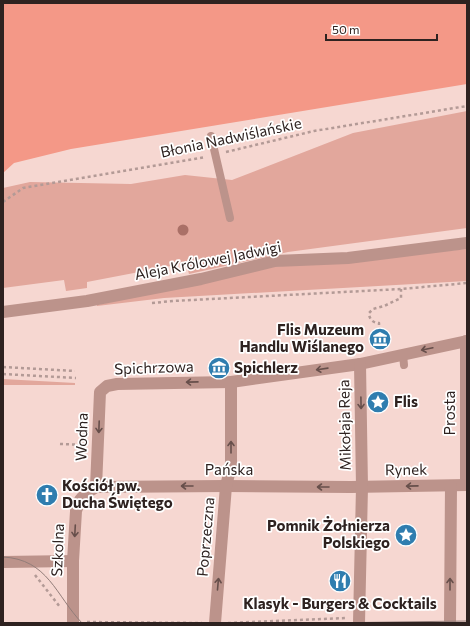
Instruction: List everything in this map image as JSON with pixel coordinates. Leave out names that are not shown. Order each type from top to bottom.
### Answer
[{"type":"street","name":"Aleja Królowej Jadwigi","points":[[3,312],[95,299],[201,279],[275,261],[348,258],[467,243]]},
{"type":"street","name":"Spichrzowa","points":[[103,389],[107,386],[117,384],[231,382],[360,364],[404,360],[466,341]]},
{"type":"street","name":"Prosta","points":[[466,341],[467,485]]},
{"type":"street","name":"Mikołaja Reja","points":[[360,364],[362,487]]},
{"type":"street","name":"Poprzeczna","points":[[215,623],[226,486],[231,466],[231,382]]},
{"type":"street","name":"Wodna","points":[[96,487],[100,392],[103,389]]},
{"type":"street","name":"Rynek","points":[[362,487],[467,485]]},
{"type":"street","points":[[450,486],[450,623]]},
{"type":"street","name":"Pańska","points":[[96,487],[362,487]]},
{"type":"street","name":"Szkolna","points":[[78,621],[73,561],[76,511],[80,500],[86,493],[96,487]]},
{"type":"street","points":[[359,620],[362,487]]},
{"type":"street","points":[[3,562],[73,561]]},
{"type":"lane","points":[[210,136],[230,218]]},
{"type":"path","name":"Błonia Nadwiślańskie","points":[[3,202],[23,188],[215,155],[314,131],[467,106]]},
{"type":"path","points":[[228,299],[401,289],[467,283]]},
{"type":"path","points":[[379,325],[379,322],[374,322],[371,320],[369,313],[374,308],[384,306],[401,298],[401,289]]},
{"type":"path","points":[[3,367],[75,372]]},
{"type":"path","points":[[3,374],[76,378]]},
{"type":"path","points":[[60,444],[98,446]]},
{"type":"path","points":[[22,562],[23,572],[35,575],[62,609]]},
{"type":"path","points":[[223,623],[359,620]]},
{"type":"path","points":[[78,621],[203,623]]},
{"type":"shaded area","points":[[3,3],[467,3],[467,84],[71,149],[14,163],[3,173]]},
{"type":"shaded area","points":[[467,111],[467,228],[288,252],[189,274],[186,263],[87,282],[87,288],[66,291],[64,280],[3,288],[3,188],[30,182],[131,184],[185,175],[232,180],[353,133]]},
{"type":"shaded area","points":[[467,249],[467,281],[164,298],[97,306],[261,268]]},
{"type":"shaded area","points":[[3,379],[75,383],[75,385],[3,385]]},
{"type":"tram line","points":[[3,557],[18,559],[31,564],[41,572],[50,581],[82,623]]},
{"type":"tram line","points":[[323,623],[467,621]]},
{"type":"place","name":"Flis Muzeum Handlu Wiślanego","points":[[380,339]]},
{"type":"place","name":"Spichlerz","points":[[219,368]]},
{"type":"place","name":"Flis","points":[[378,402]]},
{"type":"place","name":"Kościół pw. Ducha Świętego","points":[[47,495]]},
{"type":"place","name":"Pomnik Żołnierza Polskiego","points":[[406,535]]},
{"type":"place","name":"Klasyk - Burgers & Cocktails","points":[[340,581]]}]
